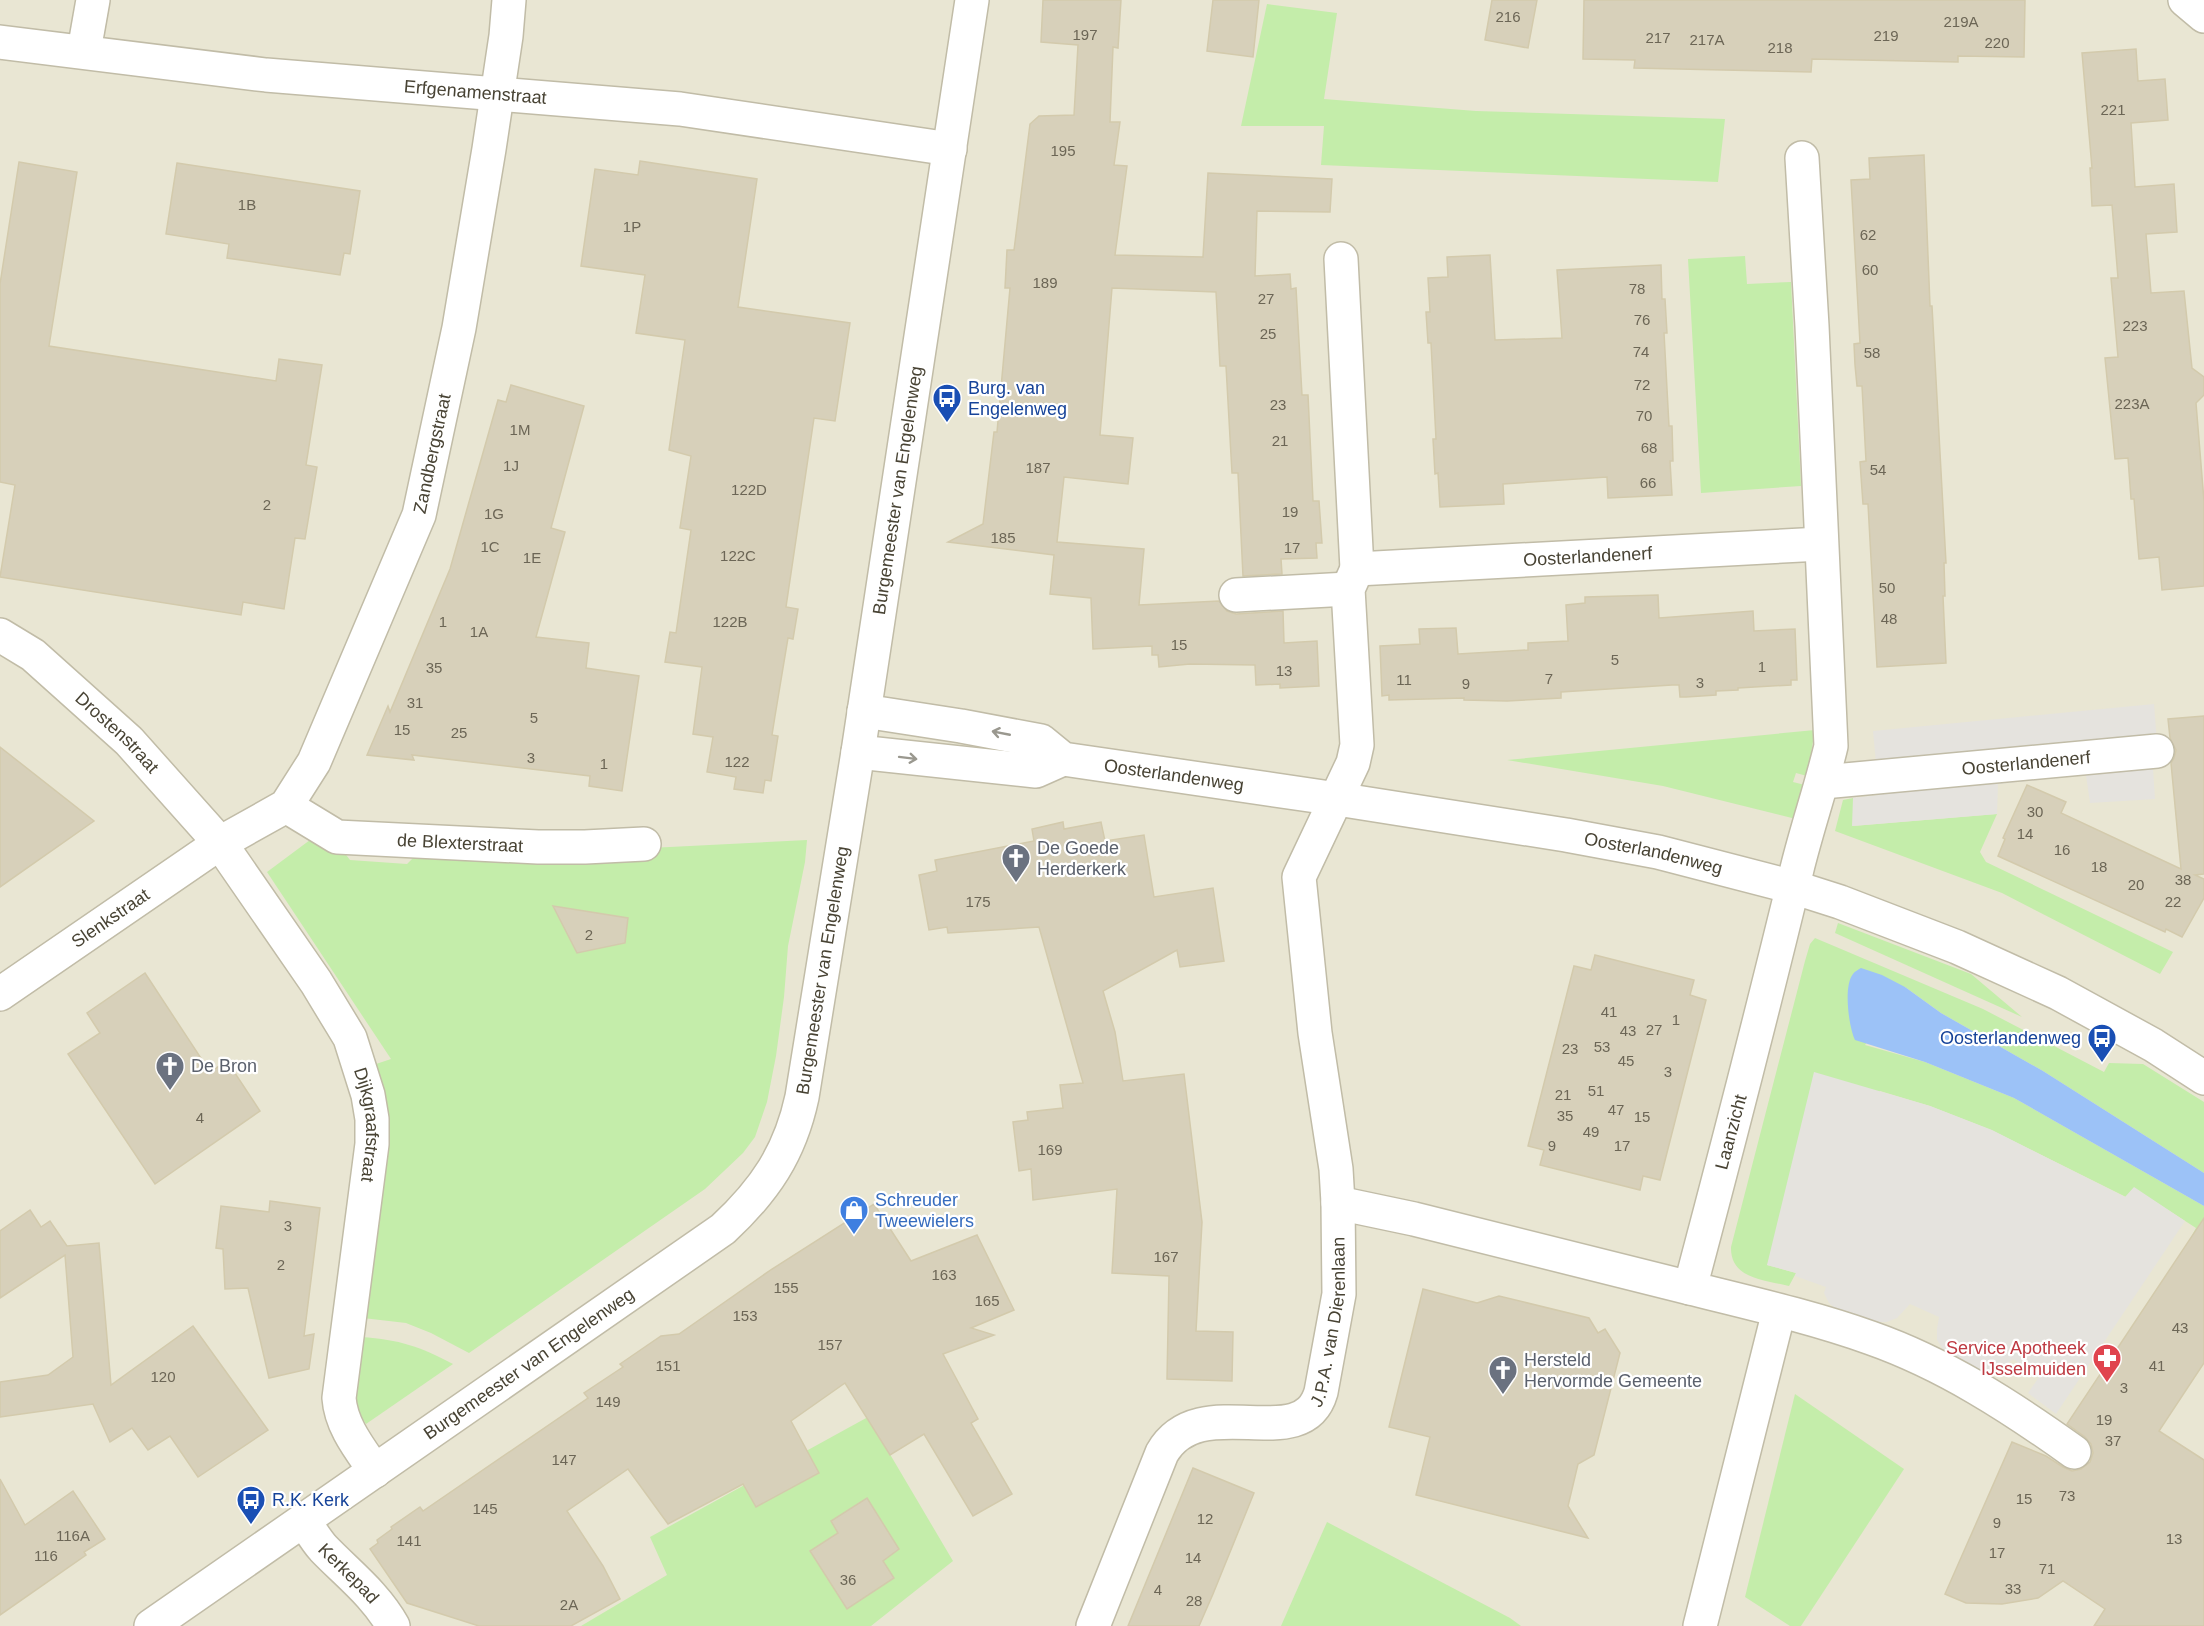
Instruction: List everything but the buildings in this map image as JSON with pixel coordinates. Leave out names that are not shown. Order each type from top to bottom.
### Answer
[{"type":"street","points":[[84,51],[93,0]]},
{"type":"street","name":"Zandbergstraat","points":[[220,843],[286,806],[314,762],[419,515],[459,328],[506,36],[509,0]]},
{"type":"street","name":"Burgemeester van Engelenweg","points":[[151,1626],[723,1229],[753,1200],[779,1162],[796,1125],[802,1097],[858,752],[972,0]]},
{"type":"street","points":[[2185,0],[2204,16]]},
{"type":"street","name":"Erfgenamenstraat","points":[[0,42],[266,75],[680,109],[950,149]]},
{"type":"street","points":[[1793,887],[1823,783],[1832,735],[1802,158]]},
{"type":"street","points":[[1337,799],[1353,763],[1357,737],[1341,259]]},
{"type":"street","name":"Oosterlandenerf","points":[[1236,595],[1353,579],[1821,544]]},
{"type":"street","name":"Drostenstraat","points":[[0,635],[33,655],[129,741],[220,843]]},
{"type":"street","name":"Oosterlandenweg","points":[[864,711],[1041,741],[1063,759],[1566,835],[1658,852],[1793,887],[1840,902],[1957,947],[2058,993],[2153,1045],[2204,1078]]},
{"type":"street","name":"Oosterlandenerf","points":[[1823,783],[2157,751]]},
{"type":"street","points":[[858,752],[1036,771],[1063,759]]},
{"type":"street","name":"J.P.A. van Dierenlaan","points":[[1093,1626],[1155,1469],[1172,1439],[1181,1431],[1200,1424],[1280,1423],[1296,1419],[1312,1409],[1319,1401],[1339,1294],[1338,1203],[1336,1169],[1315,1033],[1299,885],[1302,869],[1337,799]]},
{"type":"street","name":"de Blexterstraat","points":[[286,806],[337,837],[538,847],[644,844]]},
{"type":"street","name":"Slenkstraat","points":[[0,994],[220,843]]},
{"type":"street","name":"Dijkgraafstraat","points":[[220,843],[341,1022],[356,1055],[366,1087],[372,1119],[372,1144],[339,1398],[341,1414],[353,1439],[375,1471]]},
{"type":"street","name":"Laanzicht","points":[[1690,1288],[1793,887]]},
{"type":"street","points":[[1338,1203],[1414,1219],[1690,1288],[1872,1338],[1974,1386],[2016,1411],[2074,1452]]},
{"type":"street","points":[[1700,1626],[1779,1311]]},
{"type":"street","name":"Kerkepad","points":[[304,1521],[322,1547],[369,1591],[393,1626]]},
{"type":"shaded area","points":[[0,0],[2204,0],[2204,1626],[0,1626]]},
{"type":"shaded area","points":[[2154,704],[2159,769],[2153,769],[2155,799],[2090,803],[2086,775],[1998,784],[1997,814],[1852,826],[1853,798],[1879,795],[1873,731]]},
{"type":"shaded area","points":[[1814,1072],[1930,1106],[1992,1130],[2125,1197],[2134,1187],[2185,1221],[2056,1414],[2028,1393],[2039,1377],[2013,1359],[2001,1369],[1988,1372],[1977,1370],[1960,1362],[1944,1351],[1937,1340],[1939,1317],[1910,1304],[1897,1318],[1887,1322],[1872,1322],[1837,1310],[1829,1303],[1824,1293],[1826,1287],[1795,1276],[1796,1273],[1767,1265]]},
{"type":"green space","points":[[1267,4],[1337,13],[1324,99],[1476,111],[1725,119],[1718,182],[1321,165],[1324,126],[1241,126]]},
{"type":"green space","points":[[1745,256],[1747,284],[1791,282],[1801,486],[1701,493],[1688,259]]},
{"type":"green space","points":[[1815,730],[1807,776],[1796,773],[1793,782],[1805,785],[1796,819],[1663,786],[1507,760]]},
{"type":"green space","points":[[1853,798],[1853,826],[1997,814],[1980,852],[1986,862],[2173,952],[2160,974],[2002,893],[1835,831],[1843,800]]},
{"type":"green space","points":[[310,840],[340,847],[350,860],[407,864],[419,852],[650,848],[807,840],[805,862],[788,946],[776,1056],[767,1102],[755,1137],[743,1153],[705,1189],[469,1353],[406,1323],[363,1318],[380,1083],[376,1064],[391,1059],[267,872]]},
{"type":"green space","points":[[1838,923],[1971,974],[2022,1017],[1835,933]]},
{"type":"green space","points":[[1815,938],[1983,1009],[2104,1072],[2109,1063],[2143,1064],[2204,1102],[2204,1173],[2043,1071],[1941,1013],[1905,987],[1865,1045],[1925,1062],[2014,1098],[2204,1206],[2204,1253],[2188,1243],[2196,1228],[2134,1188],[2126,1197],[1991,1130],[1930,1106],[1880,1091],[1767,1265],[1796,1273],[1789,1286],[1743,1272],[1732,1258],[1731,1247],[1805,961],[1810,944]]},
{"type":"green space","points":[[361,1337],[409,1345],[453,1364],[366,1424],[356,1409],[355,1399]]},
{"type":"green space","points":[[1795,1394],[1904,1469],[1801,1626],[1790,1626],[1745,1597]]},
{"type":"green space","points":[[868,1417],[953,1561],[871,1626],[581,1626],[667,1575],[650,1537]]},
{"type":"green space","points":[[1327,1522],[1510,1618],[1521,1626],[1281,1626]]},
{"type":"water","points":[[1861,968],[1882,975],[1905,987],[1941,1013],[2043,1071],[2204,1173],[2204,1206],[2014,1098],[1925,1062],[1855,1040],[1849,1017],[1848,988],[1853,974]]},
{"type":"place","name":"Burg. van Engelenweg","points":[[947,424]]},
{"type":"place","name":"De Goede Herderkerk","points":[[1016,884]]},
{"type":"place","name":"Oosterlandenweg","points":[[2102,1064]]},
{"type":"place","name":"De Bron","points":[[170,1092]]},
{"type":"place","name":"Schreuder Tweewielers","points":[[854,1236]]},
{"type":"place","name":"Service Apotheek IJsselmuiden","points":[[2107,1384]]},
{"type":"place","name":"Hersteld Hervormde Gemeente","points":[[1503,1396]]},
{"type":"place","name":"R.K. Kerk","points":[[251,1526]]}]
